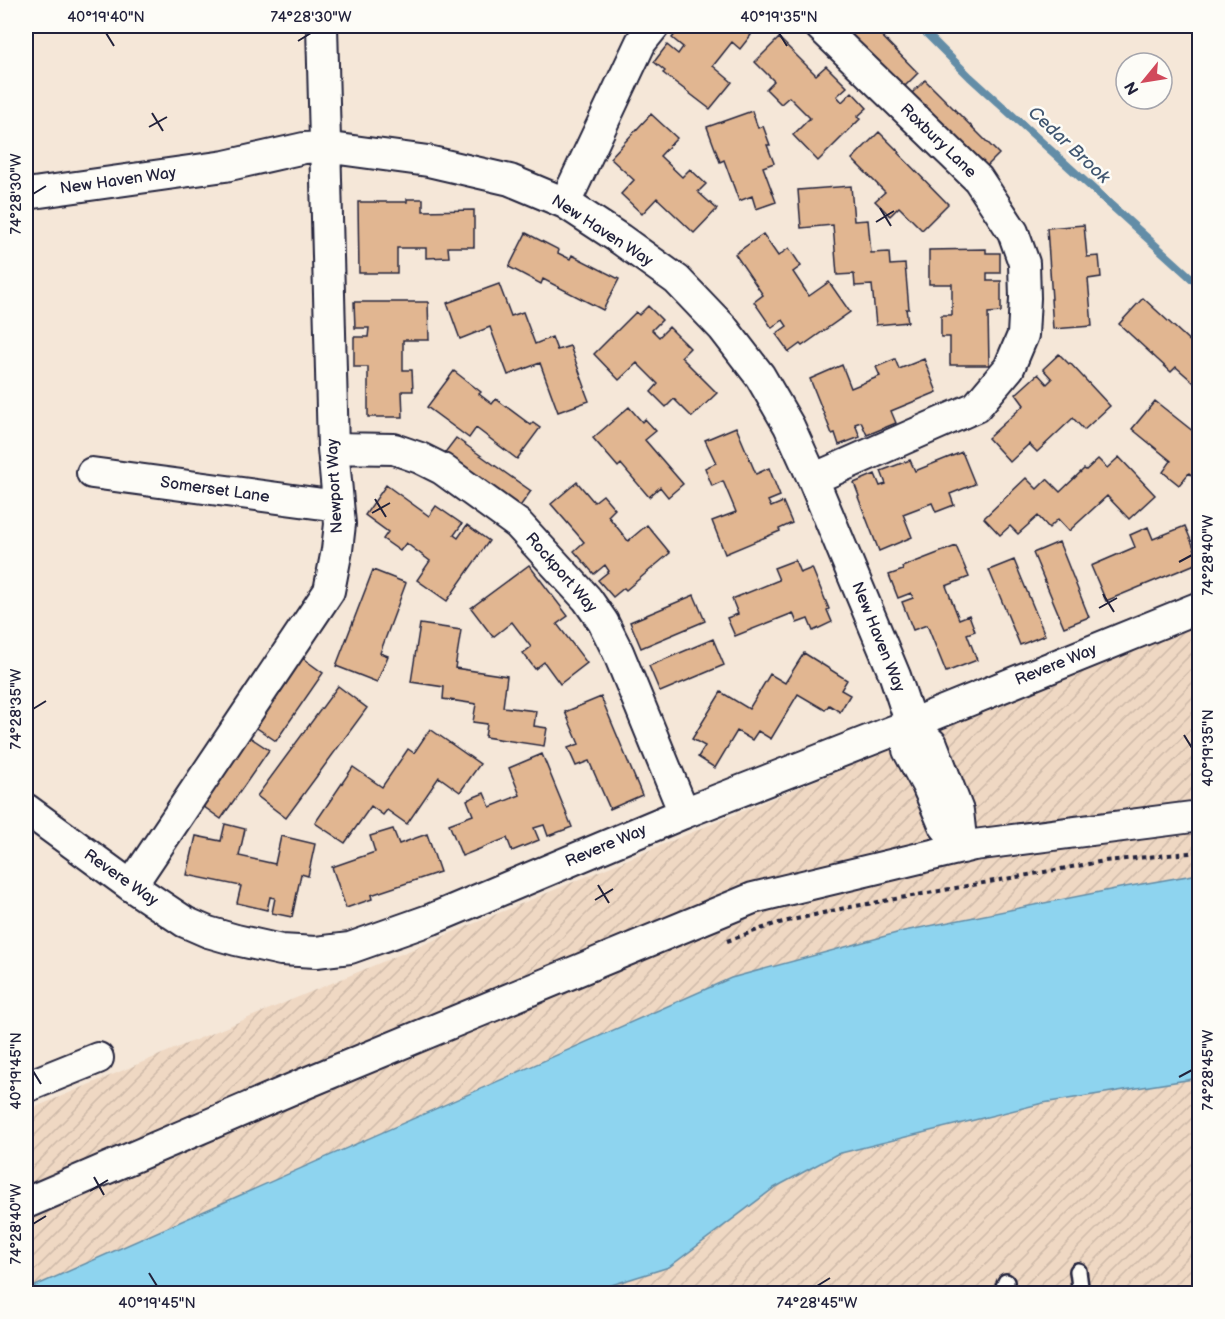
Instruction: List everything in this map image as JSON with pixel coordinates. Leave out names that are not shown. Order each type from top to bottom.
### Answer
[{"type":"street","name":"Newport Way","points":[[131,886],[329,591],[340,524],[333,448],[322,26]]},
{"type":"street","points":[[564,203],[641,42],[654,26]]},
{"type":"street","name":"Roxbury Lane","points":[[813,479],[976,407],[1009,368],[1023,335],[1025,298],[1024,263],[1013,232],[978,179],[820,26]]},
{"type":"street","name":"New Haven Way","points":[[26,194],[225,166],[304,148],[324,147],[428,161],[510,180],[564,203],[620,239],[677,280],[723,328],[760,376],[789,426],[895,676],[911,724],[908,750],[927,785],[944,825],[962,848]]},
{"type":"street","name":"Rockport Way","points":[[333,448],[394,449],[420,458],[442,469],[518,524],[529,535],[587,599],[603,622],[684,813]]},
{"type":"street","name":"Somerset Lane","points":[[92,473],[338,506]]},
{"type":"street","name":"Revere Way","points":[[26,809],[131,886],[185,922],[207,932],[281,950],[316,952],[350,948],[432,919],[684,813],[1200,607]]},
{"type":"street","points":[[26,1203],[306,1083],[753,898],[962,848],[1200,816]]},
{"type":"street","points":[[26,1087],[98,1058]]},
{"type":"lane","points":[[1078,1271],[1081,1293]]},
{"type":"path","points":[[723,942],[775,924],[845,908],[1105,861],[1200,852]]},
{"type":"shaded area","points":[[1199,620],[1199,1293],[26,1294],[26,1111]]},
{"type":"water","points":[[1199,874],[1199,1078],[1043,1103],[837,1154],[774,1188],[669,1267],[586,1293],[26,1293],[26,1290],[731,978],[904,931]]},
{"type":"building","points":[[682,26],[745,26],[743,28],[751,35],[740,49],[732,42],[713,66],[732,82],[710,109],[663,73],[665,71],[654,62],[667,45],[678,54],[683,47],[672,38]]},
{"type":"building","points":[[833,26],[872,26],[918,73],[898,93]]},
{"type":"building","points":[[779,38],[816,75],[826,66],[847,87],[837,96],[842,102],[852,92],[867,108],[857,117],[860,119],[818,161],[793,135],[810,118],[789,97],[781,104],[766,89],[774,81],[755,62]]},
{"type":"building","points":[[925,80],[999,154],[979,174],[905,100]]},
{"type":"building","points":[[752,111],[758,128],[763,126],[770,145],[767,145],[774,163],[763,167],[776,202],[756,209],[752,196],[739,201],[724,160],[720,162],[707,127]]},
{"type":"building","points":[[651,114],[677,138],[660,156],[682,177],[690,169],[706,184],[698,192],[717,209],[694,233],[657,198],[642,214],[621,194],[634,180],[610,158]]},
{"type":"building","points":[[879,132],[948,204],[922,230],[899,207],[890,216],[875,201],[885,192],[852,159]]},
{"type":"building","points":[[851,186],[854,221],[868,220],[871,253],[889,252],[890,265],[905,264],[908,322],[876,325],[872,285],[855,286],[854,274],[837,275],[833,225],[801,228],[798,190]]},
{"type":"building","points":[[407,199],[423,199],[423,211],[474,210],[474,247],[448,247],[449,257],[426,258],[426,248],[397,248],[397,273],[359,273],[358,202],[407,202]]},
{"type":"building","points":[[1084,225],[1087,257],[1099,256],[1101,277],[1088,279],[1092,326],[1053,329],[1047,228]]},
{"type":"building","points":[[526,233],[559,250],[558,253],[570,259],[572,255],[619,279],[603,310],[543,279],[541,284],[509,267]]},
{"type":"building","points":[[763,234],[778,256],[789,248],[801,266],[793,272],[809,296],[829,282],[850,312],[802,346],[800,344],[789,352],[776,334],[787,326],[783,320],[772,328],[754,302],[763,295],[735,254]]},
{"type":"building","points":[[986,249],[986,253],[1000,253],[1000,273],[987,273],[987,281],[1001,281],[1001,312],[988,313],[989,365],[950,365],[950,337],[941,337],[941,315],[952,315],[952,284],[929,284],[929,250]]},
{"type":"building","points":[[499,284],[511,316],[523,312],[535,344],[552,337],[557,350],[570,346],[589,401],[558,412],[540,363],[508,375],[490,327],[460,339],[447,303]]},
{"type":"building","points":[[1143,298],[1194,345],[1200,340],[1200,388],[1176,367],[1171,372],[1119,324]]},
{"type":"building","points":[[354,302],[428,302],[429,340],[403,340],[403,370],[412,370],[413,391],[402,391],[403,417],[368,417],[368,367],[354,367],[354,337],[368,337],[369,328],[355,328]]},
{"type":"building","points":[[648,306],[662,320],[652,330],[659,337],[669,327],[690,348],[681,357],[717,393],[692,417],[674,399],[666,407],[651,392],[658,384],[637,363],[619,380],[594,354],[636,312],[639,315]]},
{"type":"building","points":[[1059,354],[1110,406],[1084,430],[1073,418],[1037,452],[1029,444],[1010,462],[988,438],[1024,405],[1016,394],[1038,374],[1047,384],[1052,379],[1043,369]]},
{"type":"building","points":[[895,359],[899,369],[924,359],[937,392],[891,411],[896,423],[867,435],[861,422],[855,424],[860,437],[839,445],[835,433],[832,434],[810,379],[842,365],[851,388],[880,376],[876,367]]},
{"type":"building","points":[[454,371],[481,392],[479,394],[492,404],[496,399],[531,425],[533,423],[540,428],[517,459],[476,428],[469,438],[427,407]]},
{"type":"building","points":[[1155,401],[1194,432],[1200,425],[1199,481],[1189,473],[1179,485],[1163,472],[1171,461],[1132,429]]},
{"type":"building","points":[[629,407],[642,422],[645,419],[656,431],[645,440],[683,484],[668,497],[660,487],[649,497],[621,464],[618,467],[593,438]]},
{"type":"building","points":[[736,427],[756,474],[769,468],[780,496],[768,501],[771,507],[783,502],[792,523],[779,529],[780,531],[725,554],[712,521],[736,512],[723,481],[712,486],[705,468],[716,463],[705,440]]},
{"type":"building","points":[[456,438],[531,491],[516,512],[440,459]]},
{"type":"building","points":[[962,452],[975,484],[950,494],[954,505],[936,512],[932,503],[903,514],[912,537],[879,551],[854,483],[875,474],[880,486],[886,484],[881,471],[910,460],[915,471]]},
{"type":"building","points":[[1119,457],[1155,495],[1129,519],[1107,496],[1069,531],[1058,519],[1049,528],[1038,516],[1018,534],[1010,526],[1000,535],[984,518],[1026,478],[1037,489],[1047,479],[1060,492],[1098,459],[1107,468]]},
{"type":"building","points":[[577,482],[594,502],[603,495],[615,509],[608,516],[628,541],[647,525],[670,553],[626,590],[624,588],[613,597],[598,580],[609,571],[605,565],[594,574],[574,551],[584,542],[551,504]]},
{"type":"building","points":[[386,485],[429,516],[436,506],[462,524],[454,535],[458,538],[467,525],[489,541],[447,601],[417,580],[430,561],[406,543],[400,551],[383,539],[388,532],[365,515]]},
{"type":"building","points":[[1185,526],[1200,562],[1106,601],[1091,566],[1135,547],[1130,535],[1148,527],[1153,539]]},
{"type":"building","points":[[1059,542],[1089,617],[1064,627],[1033,553]]},
{"type":"building","points":[[956,546],[969,577],[946,586],[959,619],[969,615],[975,631],[967,634],[977,660],[946,672],[927,625],[913,630],[902,602],[913,598],[911,593],[898,598],[889,575],[903,570],[902,567]]},
{"type":"building","points":[[795,560],[800,573],[812,568],[832,622],[813,631],[808,619],[797,623],[793,613],[735,636],[727,618],[738,614],[732,599],[779,580],[774,568]]},
{"type":"building","points":[[1014,560],[1045,635],[1020,645],[989,570]]},
{"type":"building","points":[[529,565],[568,616],[557,624],[587,663],[560,684],[544,662],[535,669],[523,653],[531,647],[512,622],[493,637],[471,608]]},
{"type":"building","points":[[373,570],[406,583],[380,653],[388,656],[377,682],[336,666]]},
{"type":"building","points":[[694,595],[705,621],[641,648],[630,622]]},
{"type":"building","points":[[420,624],[461,630],[455,668],[507,676],[503,707],[536,711],[534,726],[547,728],[544,746],[485,737],[487,724],[473,722],[476,704],[443,699],[444,687],[411,682]]},
{"type":"building","points":[[713,639],[724,665],[660,692],[649,666]]},
{"type":"building","points":[[804,653],[847,680],[841,690],[850,695],[840,712],[829,705],[825,710],[798,694],[771,739],[758,731],[752,740],[737,731],[715,768],[698,757],[705,746],[692,739],[721,692],[749,709],[770,674],[785,683]]},
{"type":"building","points":[[301,657],[323,673],[276,741],[254,726]]},
{"type":"building","points":[[338,686],[367,708],[286,818],[257,796]]},
{"type":"building","points":[[601,697],[642,795],[610,809],[589,761],[576,766],[568,748],[579,744],[565,712]]},
{"type":"building","points":[[430,729],[480,764],[460,792],[439,777],[407,824],[387,810],[383,815],[371,806],[345,843],[315,823],[353,767],[382,787],[408,749],[414,753]]},
{"type":"building","points":[[248,736],[269,750],[221,819],[200,804]]},
{"type":"building","points":[[542,754],[572,827],[548,836],[544,825],[534,828],[539,840],[512,851],[507,838],[462,856],[449,824],[473,815],[467,800],[484,793],[490,807],[520,795],[509,768]]},
{"type":"building","points":[[225,824],[245,829],[239,856],[275,864],[281,836],[315,844],[308,876],[301,874],[292,917],[272,913],[275,898],[270,897],[267,910],[237,903],[241,886],[187,875],[196,836],[221,841]]},
{"type":"building","points":[[393,829],[399,844],[427,834],[440,872],[371,895],[372,899],[346,908],[332,867],[375,852],[370,836]]},
{"type":"waterway","name":"Cedar Brook","points":[[919,26],[970,77],[1200,286]]}]
